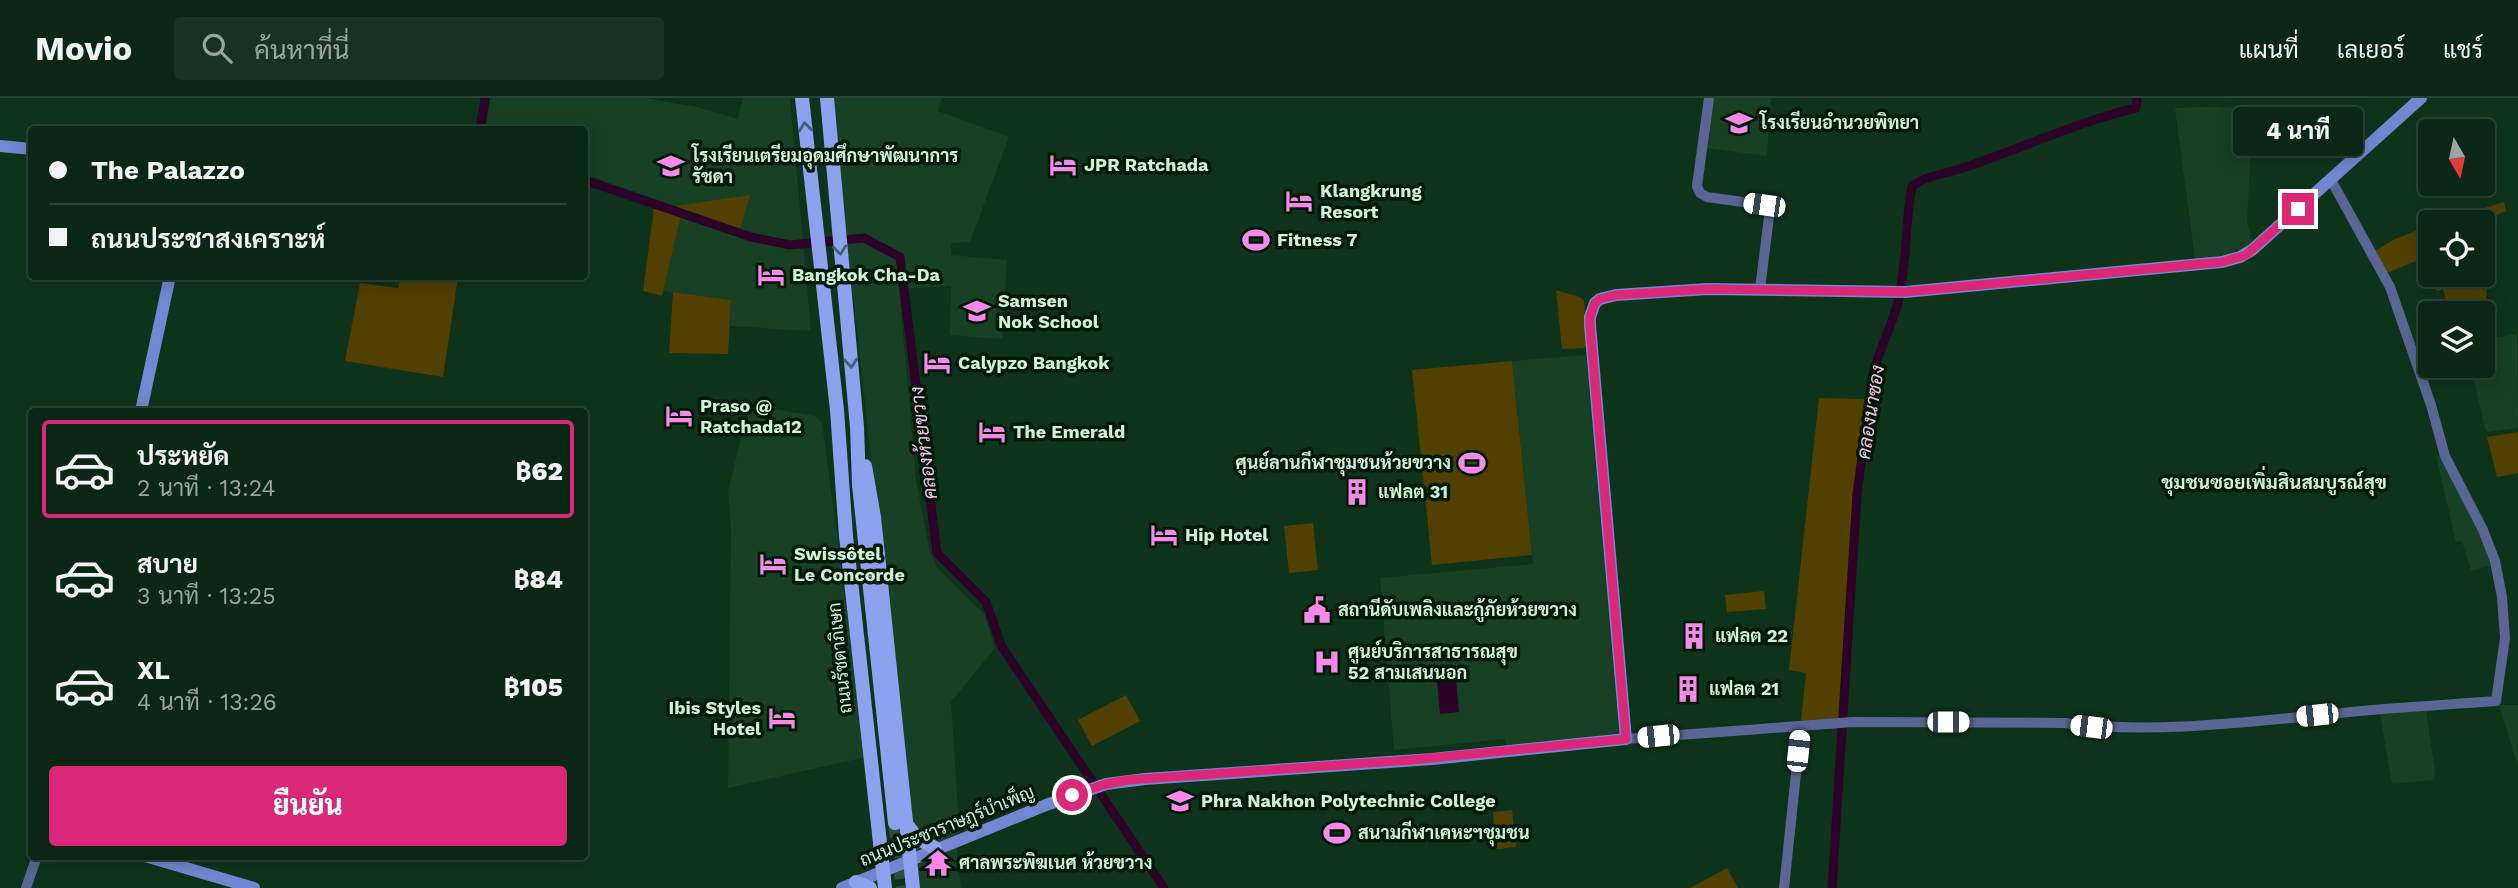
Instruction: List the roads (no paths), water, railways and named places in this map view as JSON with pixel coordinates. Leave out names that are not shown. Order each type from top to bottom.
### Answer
[{"type":"main road","name":"ถนนรัชดาภิเษก","points":[[802,98],[838,424],[846,536],[892,825],[910,859],[914,888]]},
{"type":"main road","name":"ถนนรัชดาภิเษก","points":[[827,98],[857,427],[874,515],[892,825],[884,869],[885,888]]},
{"type":"main road","points":[[1626,739],[1592,353],[1590,317],[1592,309],[1600,299],[1616,295],[1688,290],[1901,292],[2233,260],[2252,250],[2421,98]]},
{"type":"main road","points":[[0,146],[28,149]]},
{"type":"main road","points":[[142,408],[169,280]]},
{"type":"main road","name":"ถนนประชาราษฎร์บำเพ็ญ","points":[[849,885],[1002,821],[1106,784],[1128,780],[1432,759],[1626,739]]},
{"type":"main road","points":[[892,825],[935,848]]},
{"type":"main road","points":[[159,860],[254,888]]},
{"type":"main road","points":[[849,885],[870,888]]},
{"type":"street","points":[[1709,98],[1697,186],[1707,197],[1764,205],[1770,209],[1760,289]]},
{"type":"street","points":[[1626,739],[1853,722],[2065,723],[2091,727],[2187,725],[2496,701],[2505,638],[2496,562],[2483,530],[2445,456],[2431,405],[2390,287],[2331,180]]},
{"type":"street","points":[[1784,888],[1801,726]]},
{"type":"street","points":[[26,888],[36,860]]},
{"type":"waterway","name":"คลองห้วยขวาง","points":[[481,126],[485,98]]},
{"type":"waterway","name":"คลองนาซอง","points":[[1832,888],[1857,494],[1873,375],[1902,284],[1912,186],[1930,177],[1985,161],[2070,128],[2136,108],[2137,98]]},
{"type":"waterway","name":"คลองห้วยขวาง","points":[[588,181],[751,237],[790,245],[864,238],[900,257],[937,553],[986,602],[1002,647],[1164,888]]},
{"type":"tunnel","points":[[895,823],[903,888]]},
{"type":"place","name":"โรงเรียนอำนวยพิทยา","points":[[1739,123]]},
{"type":"place","name":"JPR Ratchada","points":[[1063,165]]},
{"type":"place","name":"โรงเรียนเตรียมอุดมศึกษาพัฒนาการ รัชดา","points":[[671,166]]},
{"type":"place","name":"Klangkrung Resort","points":[[1299,201]]},
{"type":"place","name":"Fitness 7","points":[[1256,240]]},
{"type":"place","name":"Bangkok Cha-Da","points":[[771,275]]},
{"type":"place","name":"Samsen Nok School","points":[[977,311]]},
{"type":"place","name":"Calypzo Bangkok","points":[[937,363]]},
{"type":"place","name":"Praso @ Ratchada12","points":[[679,416]]},
{"type":"place","name":"The Emerald","points":[[992,432]]},
{"type":"place","name":"ศูนย์ลานกีฬาชุมชนห้วยขวาง","points":[[1472,463]]},
{"type":"place","name":"แฟลต 31","points":[[1357,492]]},
{"type":"place","name":"Hip Hotel","points":[[1164,535]]},
{"type":"place","name":"Swissôtel Le Concorde","points":[[773,564]]},
{"type":"place","name":"สถานีดับเพลิงและกู้ภัยห้วยขวาง","points":[[1317,610]]},
{"type":"place","name":"แฟลต 22","points":[[1694,636]]},
{"type":"place","name":"ศูนย์บริการสาธารณสุข 52 สามเสนนอก","points":[[1327,662]]},
{"type":"place","name":"แฟลต 21","points":[[1688,689]]},
{"type":"place","name":"Ibis Styles Hotel","points":[[782,718]]},
{"type":"place","name":"Phra Nakhon Polytechnic College","points":[[1180,801]]},
{"type":"place","name":"สนามกีฬาเคหะฯชุมชน","points":[[1337,833]]},
{"type":"place","name":"ศาลพระพิฆเนศ ห้วยขวาง","points":[[938,863]]},
{"type":"district","name":"ชุมชนซอยเพิ่มสินสมบูรณ์สุข","points":[[2274,482]]}]
